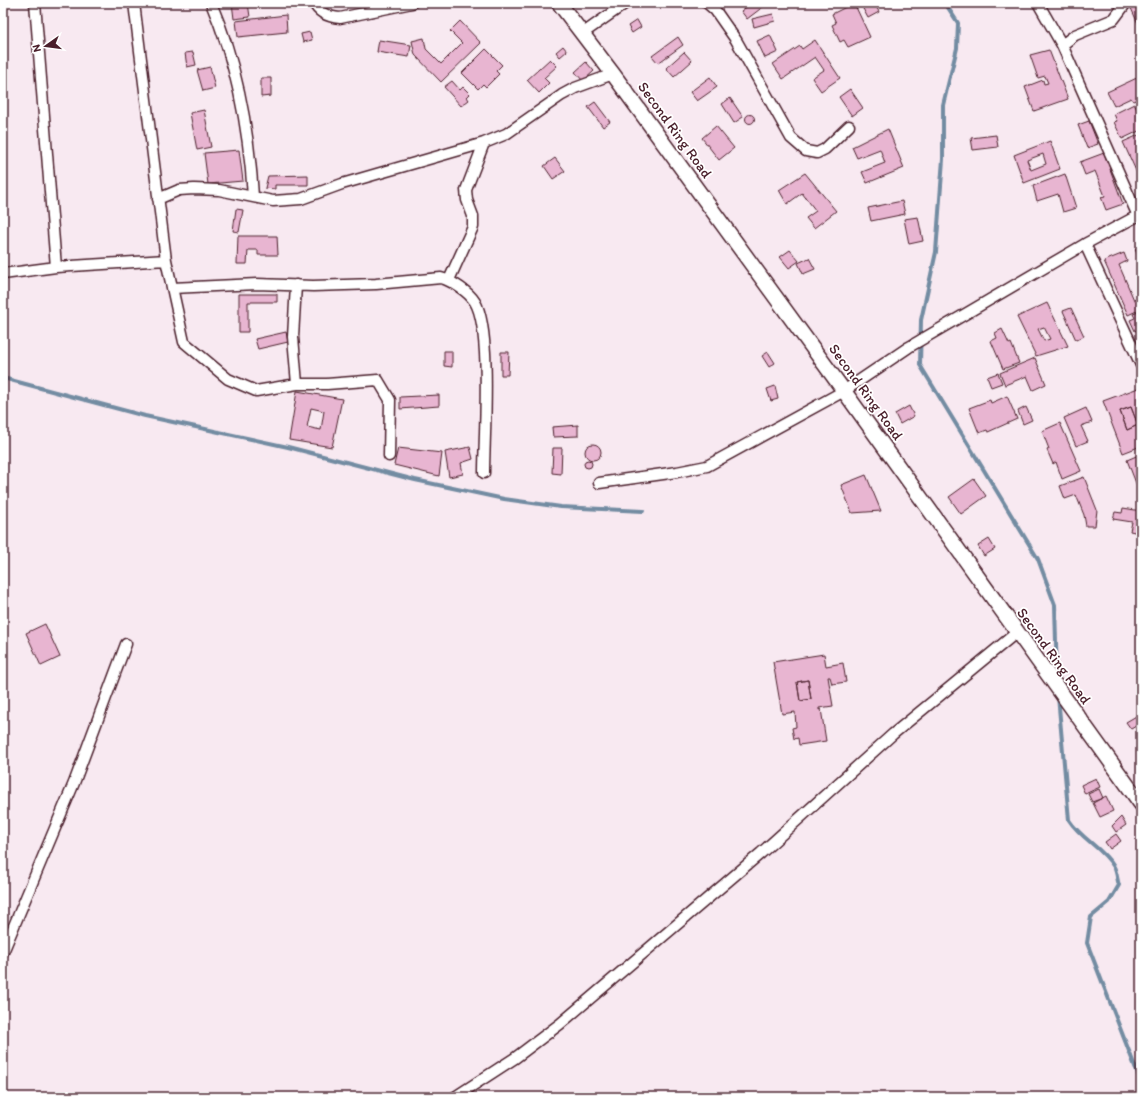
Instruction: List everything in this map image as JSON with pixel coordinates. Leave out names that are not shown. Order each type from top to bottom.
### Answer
[{"type":"main road","name":"Second Ring Road","points":[[559,3],[613,74],[844,391],[1016,633],[1141,804]]},
{"type":"street","points":[[35,3],[56,267]]},
{"type":"street","points":[[134,3],[166,260],[184,342],[228,379],[256,391],[297,384],[327,384],[378,380],[390,400],[389,456]]},
{"type":"street","points":[[211,3],[223,31],[238,85],[247,130],[253,196]]},
{"type":"street","points":[[314,3],[322,13],[331,17],[340,18],[412,3]]},
{"type":"street","points":[[582,34],[626,3]]},
{"type":"street","points":[[707,3],[715,10],[736,40],[791,138],[806,151],[817,152],[825,149],[849,126]]},
{"type":"street","points":[[599,484],[708,466],[844,391],[909,347],[1085,244],[1139,215],[1062,45],[1038,3]]},
{"type":"street","points":[[1062,45],[1075,35],[1114,19],[1126,3]]},
{"type":"street","points":[[158,199],[180,190],[194,189],[219,190],[273,201],[301,199],[342,184],[484,143],[506,134],[542,111],[562,95],[575,88],[613,74]]},
{"type":"street","points":[[449,280],[473,227],[473,216],[467,200],[466,190],[484,143]]},
{"type":"street","points":[[1085,244],[1141,365]]},
{"type":"street","points":[[3,274],[56,267],[166,260]]},
{"type":"street","points":[[172,288],[257,284],[296,286],[376,284],[441,278],[449,280],[475,302],[480,315],[485,371],[484,473]]},
{"type":"street","points":[[296,286],[293,337],[297,384]]},
{"type":"street","points":[[455,1097],[515,1058],[560,1024],[761,853],[894,734],[1016,633]]},
{"type":"street","points":[[3,950],[74,782],[126,644]]},
{"type":"building","points":[[232,3],[248,3],[250,17],[234,19]]},
{"type":"building","points":[[752,3],[768,3],[747,19],[741,11]]},
{"type":"building","points":[[854,3],[870,37],[848,47],[844,40],[840,42],[832,25],[836,23],[832,14]]},
{"type":"building","points":[[860,3],[882,3],[876,6],[879,12],[868,18]]},
{"type":"building","points":[[1141,3],[1141,30],[1130,6]]},
{"type":"building","points":[[773,14],[775,21],[754,27],[752,19]]},
{"type":"building","points":[[286,15],[287,32],[238,37],[236,21]]},
{"type":"building","points":[[637,20],[641,27],[632,33],[628,26]]},
{"type":"building","points":[[460,21],[481,43],[441,82],[415,55],[412,41],[424,38],[426,49],[441,64],[462,43],[450,31]]},
{"type":"building","points":[[310,32],[312,40],[303,42],[301,34]]},
{"type":"building","points":[[770,35],[778,52],[765,58],[757,41]]},
{"type":"building","points":[[678,37],[683,45],[658,63],[652,56]]},
{"type":"building","points":[[379,40],[411,45],[409,57],[377,52]]},
{"type":"building","points":[[815,40],[840,78],[821,91],[812,78],[824,70],[815,57],[783,79],[773,64],[800,46],[802,49]]},
{"type":"building","points":[[563,46],[567,51],[560,57],[556,52]]},
{"type":"building","points":[[486,49],[502,65],[496,71],[499,74],[486,87],[483,84],[478,89],[462,73]]},
{"type":"building","points":[[1049,50],[1068,99],[1034,111],[1025,87],[1043,80],[1044,84],[1048,83],[1045,76],[1038,78],[1030,55]]},
{"type":"building","points":[[193,52],[196,65],[187,67],[185,53]]},
{"type":"building","points":[[684,52],[692,61],[674,77],[666,68]]},
{"type":"building","points":[[550,59],[557,66],[544,78],[549,83],[539,93],[527,80]]},
{"type":"building","points":[[586,62],[594,71],[583,81],[575,72]]},
{"type":"building","points":[[210,67],[215,88],[203,91],[197,70]]},
{"type":"building","points":[[1141,76],[1141,94],[1138,95],[1140,98],[1133,101],[1131,98],[1114,106],[1107,92]]},
{"type":"building","points":[[710,77],[717,87],[697,101],[690,92]]},
{"type":"building","points":[[261,78],[271,78],[271,96],[261,97]]},
{"type":"building","points":[[452,81],[460,90],[463,87],[470,94],[467,97],[469,100],[461,106],[444,87]]},
{"type":"building","points":[[850,89],[863,108],[852,116],[839,97]]},
{"type":"building","points":[[730,98],[743,117],[734,123],[722,104]]},
{"type":"building","points":[[595,102],[610,122],[603,127],[588,107]]},
{"type":"building","points":[[1134,104],[1141,116],[1141,130],[1122,139],[1114,122],[1117,121],[1114,114]]},
{"type":"building","points":[[204,110],[211,147],[197,150],[190,113]]},
{"type":"building","points":[[748,115],[752,115],[754,119],[752,123],[748,123],[746,121],[746,117]]},
{"type":"building","points":[[1089,121],[1098,144],[1087,148],[1078,125]]},
{"type":"building","points":[[716,126],[734,148],[719,160],[702,138]]},
{"type":"building","points":[[888,129],[904,168],[867,183],[862,172],[885,163],[880,149],[857,158],[852,147]]},
{"type":"building","points":[[1141,134],[1141,182],[1123,142]]},
{"type":"building","points":[[996,135],[998,147],[973,150],[971,138]]},
{"type":"building","points":[[1050,141],[1060,169],[1024,183],[1014,155]],"holes":[[[1043,154],[1046,164],[1031,170],[1027,160]]]},
{"type":"building","points":[[239,150],[243,181],[208,184],[204,153]]},
{"type":"building","points":[[1104,153],[1123,204],[1106,210],[1101,197],[1105,196],[1095,171],[1085,175],[1080,162]]},
{"type":"building","points":[[555,158],[565,171],[553,179],[544,166]]},
{"type":"building","points":[[805,173],[836,211],[814,228],[806,218],[816,211],[802,193],[787,204],[779,190]]},
{"type":"building","points":[[1065,174],[1076,208],[1063,212],[1058,194],[1037,201],[1033,186]]},
{"type":"building","points":[[308,175],[308,185],[275,185],[275,189],[265,188],[268,176]]},
{"type":"building","points":[[902,201],[905,214],[871,221],[868,208]]},
{"type":"building","points":[[236,209],[243,210],[239,232],[233,231]]},
{"type":"building","points":[[918,217],[923,241],[909,244],[904,219]]},
{"type":"building","points":[[238,236],[277,236],[278,255],[258,255],[258,250],[248,250],[247,264],[237,264]]},
{"type":"building","points":[[1141,246],[1141,263],[1135,249]]},
{"type":"building","points":[[790,250],[799,261],[789,268],[780,257]]},
{"type":"building","points":[[1124,253],[1127,261],[1119,265],[1134,300],[1141,297],[1141,309],[1128,315],[1104,261]]},
{"type":"building","points":[[809,258],[815,269],[803,274],[798,263]]},
{"type":"building","points":[[239,294],[277,294],[277,302],[248,302],[248,332],[239,332]]},
{"type":"building","points":[[1047,303],[1068,346],[1036,356],[1017,317]],"holes":[[[1044,327],[1050,339],[1044,341],[1038,329]]]},
{"type":"building","points":[[1071,308],[1084,336],[1076,340],[1063,311]]},
{"type":"building","points":[[1141,311],[1141,328],[1135,331],[1130,320],[1135,318],[1133,314]]},
{"type":"building","points":[[1002,329],[1009,344],[1011,343],[1019,363],[1003,369],[991,341],[997,338],[995,333]]},
{"type":"building","points":[[286,332],[288,342],[258,349],[255,339]]},
{"type":"building","points":[[444,351],[452,351],[452,367],[444,366]]},
{"type":"building","points":[[501,352],[509,352],[508,375],[501,375]]},
{"type":"building","points":[[768,352],[775,363],[769,367],[762,356]]},
{"type":"building","points":[[1035,358],[1046,384],[1033,390],[1027,376],[1005,385],[1000,373]]},
{"type":"building","points":[[998,373],[1002,383],[991,387],[987,377]]},
{"type":"building","points":[[775,386],[778,399],[771,401],[767,389]]},
{"type":"building","points":[[1141,387],[1141,446],[1123,453],[1103,401]],"holes":[[[1131,407],[1138,425],[1127,430],[1120,411]]]},
{"type":"building","points":[[297,391],[342,399],[332,447],[289,440]],"holes":[[[311,408],[324,411],[321,430],[307,427]]]},
{"type":"building","points":[[439,395],[439,406],[400,409],[400,397]]},
{"type":"building","points":[[1007,396],[1017,419],[988,432],[987,430],[979,433],[969,408],[990,400],[991,403]]},
{"type":"building","points":[[909,406],[914,416],[900,424],[895,414]]},
{"type":"building","points":[[1026,407],[1032,420],[1023,424],[1018,411]]},
{"type":"building","points":[[1131,407],[1138,425],[1127,430],[1120,411]]},
{"type":"building","points":[[1086,408],[1092,422],[1081,426],[1088,441],[1076,446],[1064,418]]},
{"type":"building","points":[[1060,423],[1081,471],[1062,479],[1056,462],[1053,464],[1047,450],[1049,449],[1042,431]]},
{"type":"building","points":[[578,425],[578,436],[553,437],[552,427]]},
{"type":"building","points":[[593,444],[599,446],[601,452],[599,458],[593,460],[587,458],[585,452],[587,446]]},
{"type":"building","points":[[470,447],[473,459],[461,463],[463,474],[449,477],[445,452]]},
{"type":"building","points":[[398,448],[442,453],[439,476],[394,465]]},
{"type":"building","points":[[553,448],[562,448],[561,474],[552,473]]},
{"type":"building","points":[[1141,454],[1141,496],[1127,460]]},
{"type":"building","points":[[586,460],[590,460],[592,464],[590,468],[586,468],[584,466],[584,462]]},
{"type":"building","points":[[866,475],[881,511],[852,513],[841,485]]},
{"type":"building","points":[[1084,477],[1097,510],[1095,526],[1086,526],[1084,515],[1076,495],[1065,499],[1060,486]]},
{"type":"building","points":[[974,479],[986,496],[961,514],[949,497]]},
{"type":"building","points":[[1123,508],[1141,511],[1139,533],[1130,531],[1132,522],[1113,519],[1115,512],[1122,513]]},
{"type":"building","points":[[989,539],[995,549],[984,556],[978,546]]},
{"type":"building","points":[[45,624],[60,657],[41,666],[26,633]]},
{"type":"building","points":[[824,654],[826,666],[843,663],[846,682],[832,684],[830,677],[828,677],[833,706],[819,708],[819,710],[821,709],[826,741],[799,745],[798,738],[794,739],[792,728],[796,727],[795,712],[782,714],[773,662]],"holes":[[[808,680],[811,699],[800,701],[797,682]]]},
{"type":"building","points":[[808,680],[811,699],[800,701],[797,682]]},
{"type":"building","points":[[1138,715],[1141,723],[1131,729],[1126,722]]},
{"type":"building","points":[[1096,778],[1100,787],[1085,794],[1081,785]]},
{"type":"building","points":[[1099,789],[1103,798],[1092,802],[1088,794]]},
{"type":"building","points":[[1106,796],[1113,811],[1100,817],[1093,803]]},
{"type":"building","points":[[1121,817],[1126,825],[1116,832],[1112,826]]},
{"type":"building","points":[[1116,834],[1121,841],[1110,849],[1105,842]]},
{"type":"waterway","points":[[945,3],[958,23],[957,48],[943,105],[943,159],[936,252],[921,320],[920,365],[1038,559],[1055,605],[1057,679]]},
{"type":"waterway","points":[[3,378],[145,416],[288,447],[415,480],[504,499],[561,507],[643,511]]},
{"type":"waterway","points":[[1058,696],[1069,820],[1074,827],[1109,860],[1115,869],[1119,885],[1109,902],[1091,917],[1087,943],[1141,1082]]}]
